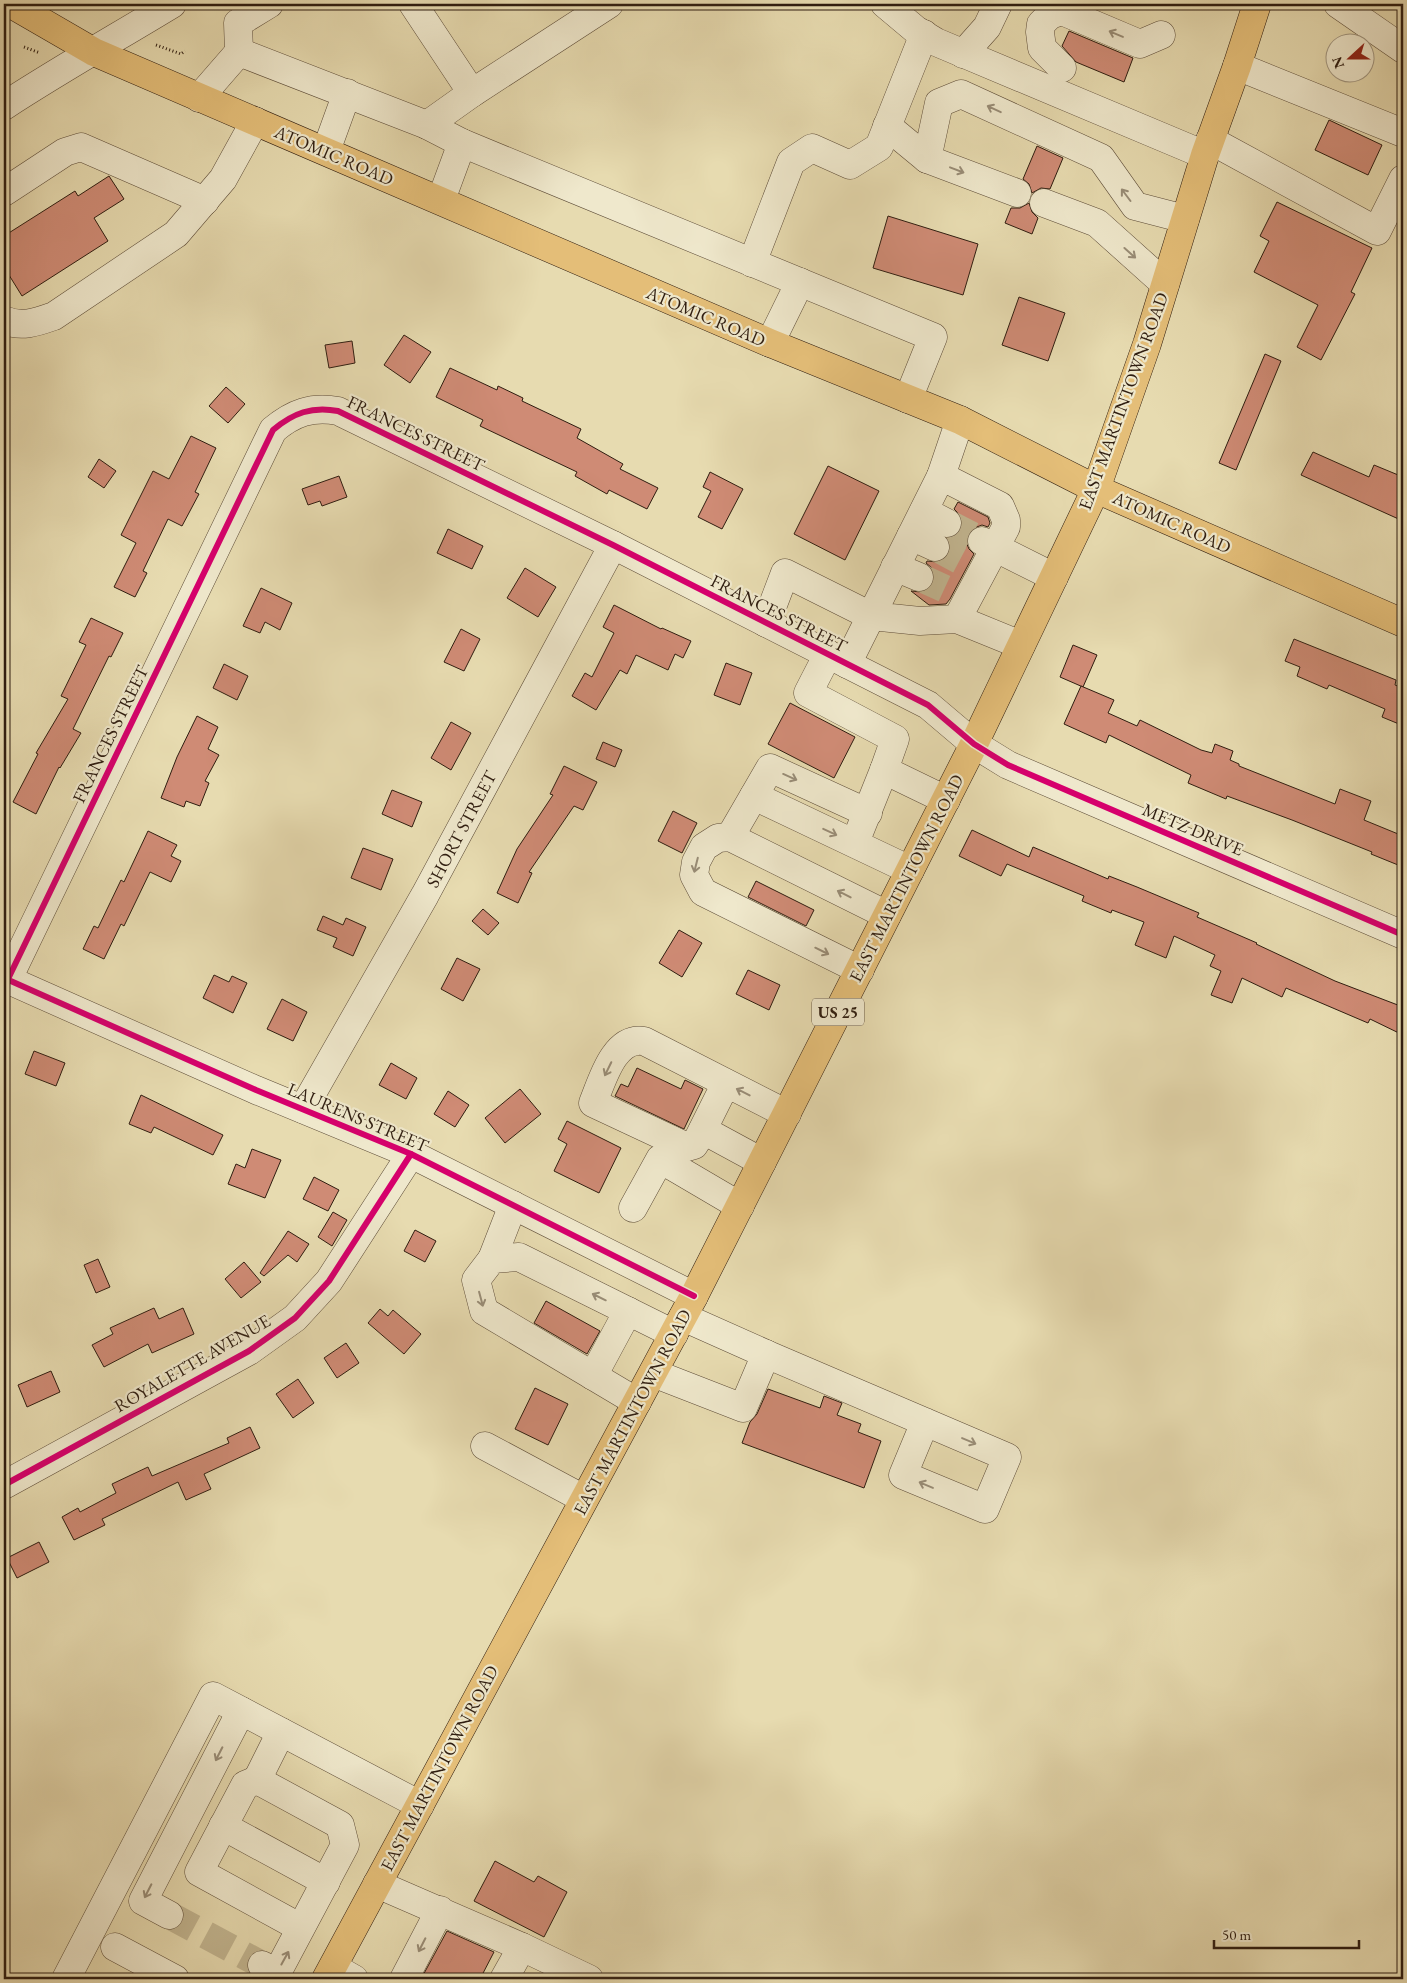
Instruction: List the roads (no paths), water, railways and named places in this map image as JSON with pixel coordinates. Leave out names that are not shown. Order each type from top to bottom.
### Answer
[{"type":"main road","name":"EAST MARTINTOWN ROAD","points":[[337,1975],[377,1884],[684,1316],[974,744],[1096,489],[1147,344],[1185,219],[1257,4]]},
{"type":"main road","name":"ATOMIC ROAD","points":[[17,5],[94,52],[770,343],[960,420],[1096,489],[1403,623]]},
{"type":"street","points":[[4,106],[46,78],[94,52],[172,4]]},
{"type":"street","points":[[199,98],[239,52],[238,23],[269,4]]},
{"type":"street","points":[[413,4],[472,93]]},
{"type":"street","points":[[427,124],[609,4]]},
{"type":"street","points":[[885,4],[924,34],[963,54],[1208,148],[1377,231],[1403,179]]},
{"type":"street","points":[[963,54],[987,27],[998,4]]},
{"type":"street","points":[[1338,4],[1403,49]]},
{"type":"street","points":[[1062,68],[1042,48],[1040,32],[1041,24],[1050,15],[1062,11],[1140,44],[1161,35]]},
{"type":"street","points":[[752,263],[791,162],[812,148],[850,165],[879,146],[924,34]]},
{"type":"street","points":[[239,52],[427,124],[462,143],[933,337],[908,399]]},
{"type":"street","points":[[1237,66],[1403,133]]},
{"type":"street","points":[[901,92],[939,103],[961,94],[1101,158],[1135,206],[1185,219]]},
{"type":"street","points":[[326,151],[347,94]]},
{"type":"street","points":[[927,159],[939,103]]},
{"type":"street","points":[[4,320],[14,324],[34,323],[54,316],[176,234],[223,179],[255,121]]},
{"type":"street","points":[[887,126],[927,159],[1017,193]]},
{"type":"street","points":[[441,200],[462,143]]},
{"type":"street","points":[[4,192],[64,152],[81,147],[205,201]]},
{"type":"street","points":[[1044,203],[1097,223],[1165,284]]},
{"type":"street","points":[[770,343],[800,282]]},
{"type":"street","name":"FRANCES STREET","points":[[6,979],[273,430],[285,420],[298,413],[313,409],[338,411],[613,545],[838,659],[928,705],[974,744]]},
{"type":"street","points":[[855,843],[895,738],[808,693],[838,659],[870,616],[907,572],[936,517],[941,476],[960,420]]},
{"type":"street","points":[[766,623],[785,573],[870,616],[920,621],[960,604],[982,557],[1006,527],[1006,520],[1000,506],[941,476]]},
{"type":"street","name":"SHORT STREET","points":[[303,1109],[425,895],[613,545]]},
{"type":"street","points":[[982,557],[1054,577]]},
{"type":"street","points":[[960,604],[1022,645]]},
{"type":"street","name":"METZ DRIVE","points":[[974,744],[1008,765],[1403,935]]},
{"type":"street","points":[[730,837],[770,768],[868,813]]},
{"type":"street","points":[[884,770],[946,800]]},
{"type":"street","points":[[754,796],[910,870]]},
{"type":"street","points":[[860,970],[703,892],[694,875],[696,862],[704,847],[718,838],[730,837],[887,916]]},
{"type":"street","name":"LAURENS STREET","points":[[6,979],[303,1109],[411,1154],[513,1205],[684,1316]]},
{"type":"street","points":[[726,1083],[694,1144],[682,1146],[593,1103],[616,1055],[625,1044],[634,1039],[644,1041],[787,1114]]},
{"type":"street","points":[[703,1130],[762,1162]]},
{"type":"street","name":"ROYALETTE AVENUE","points":[[4,1485],[249,1351],[295,1318],[329,1281],[411,1154]]},
{"type":"street","points":[[633,1208],[660,1159],[740,1206]]},
{"type":"street","points":[[513,1205],[492,1259],[476,1280],[484,1311],[637,1402]]},
{"type":"street","points":[[492,1259],[519,1257],[628,1311],[684,1316],[766,1354],[925,1422]]},
{"type":"street","points":[[593,1376],[628,1311]]},
{"type":"street","points":[[653,1373],[743,1408],[766,1354]]},
{"type":"street","points":[[485,1446],[584,1499]]},
{"type":"street","points":[[66,1979],[213,1696],[420,1805]]},
{"type":"street","points":[[169,1915],[143,1901],[241,1711]]},
{"type":"street","points":[[199,1872],[245,1785],[257,1780],[280,1732]]},
{"type":"street","points":[[257,1780],[340,1825],[345,1846],[277,1973],[262,1965]]},
{"type":"street","points":[[224,1826],[326,1882]]},
{"type":"street","points":[[167,1855],[301,1928]]},
{"type":"street","points":[[377,1884],[440,1910],[514,1961],[589,1979]]},
{"type":"street","points":[[404,1979],[440,1910]]},
{"type":"street","points":[[115,1948],[174,1979]]},
{"type":"street","points":[[491,1979],[496,1968],[514,1961]]},
{"type":"tunnel","points":[[947,523],[982,541]]},
{"type":"tunnel","points":[[935,547],[969,565]]},
{"type":"tunnel","points":[[919,577],[954,593]]},
{"type":"tunnel","points":[[169,1915],[262,1965]]}]
